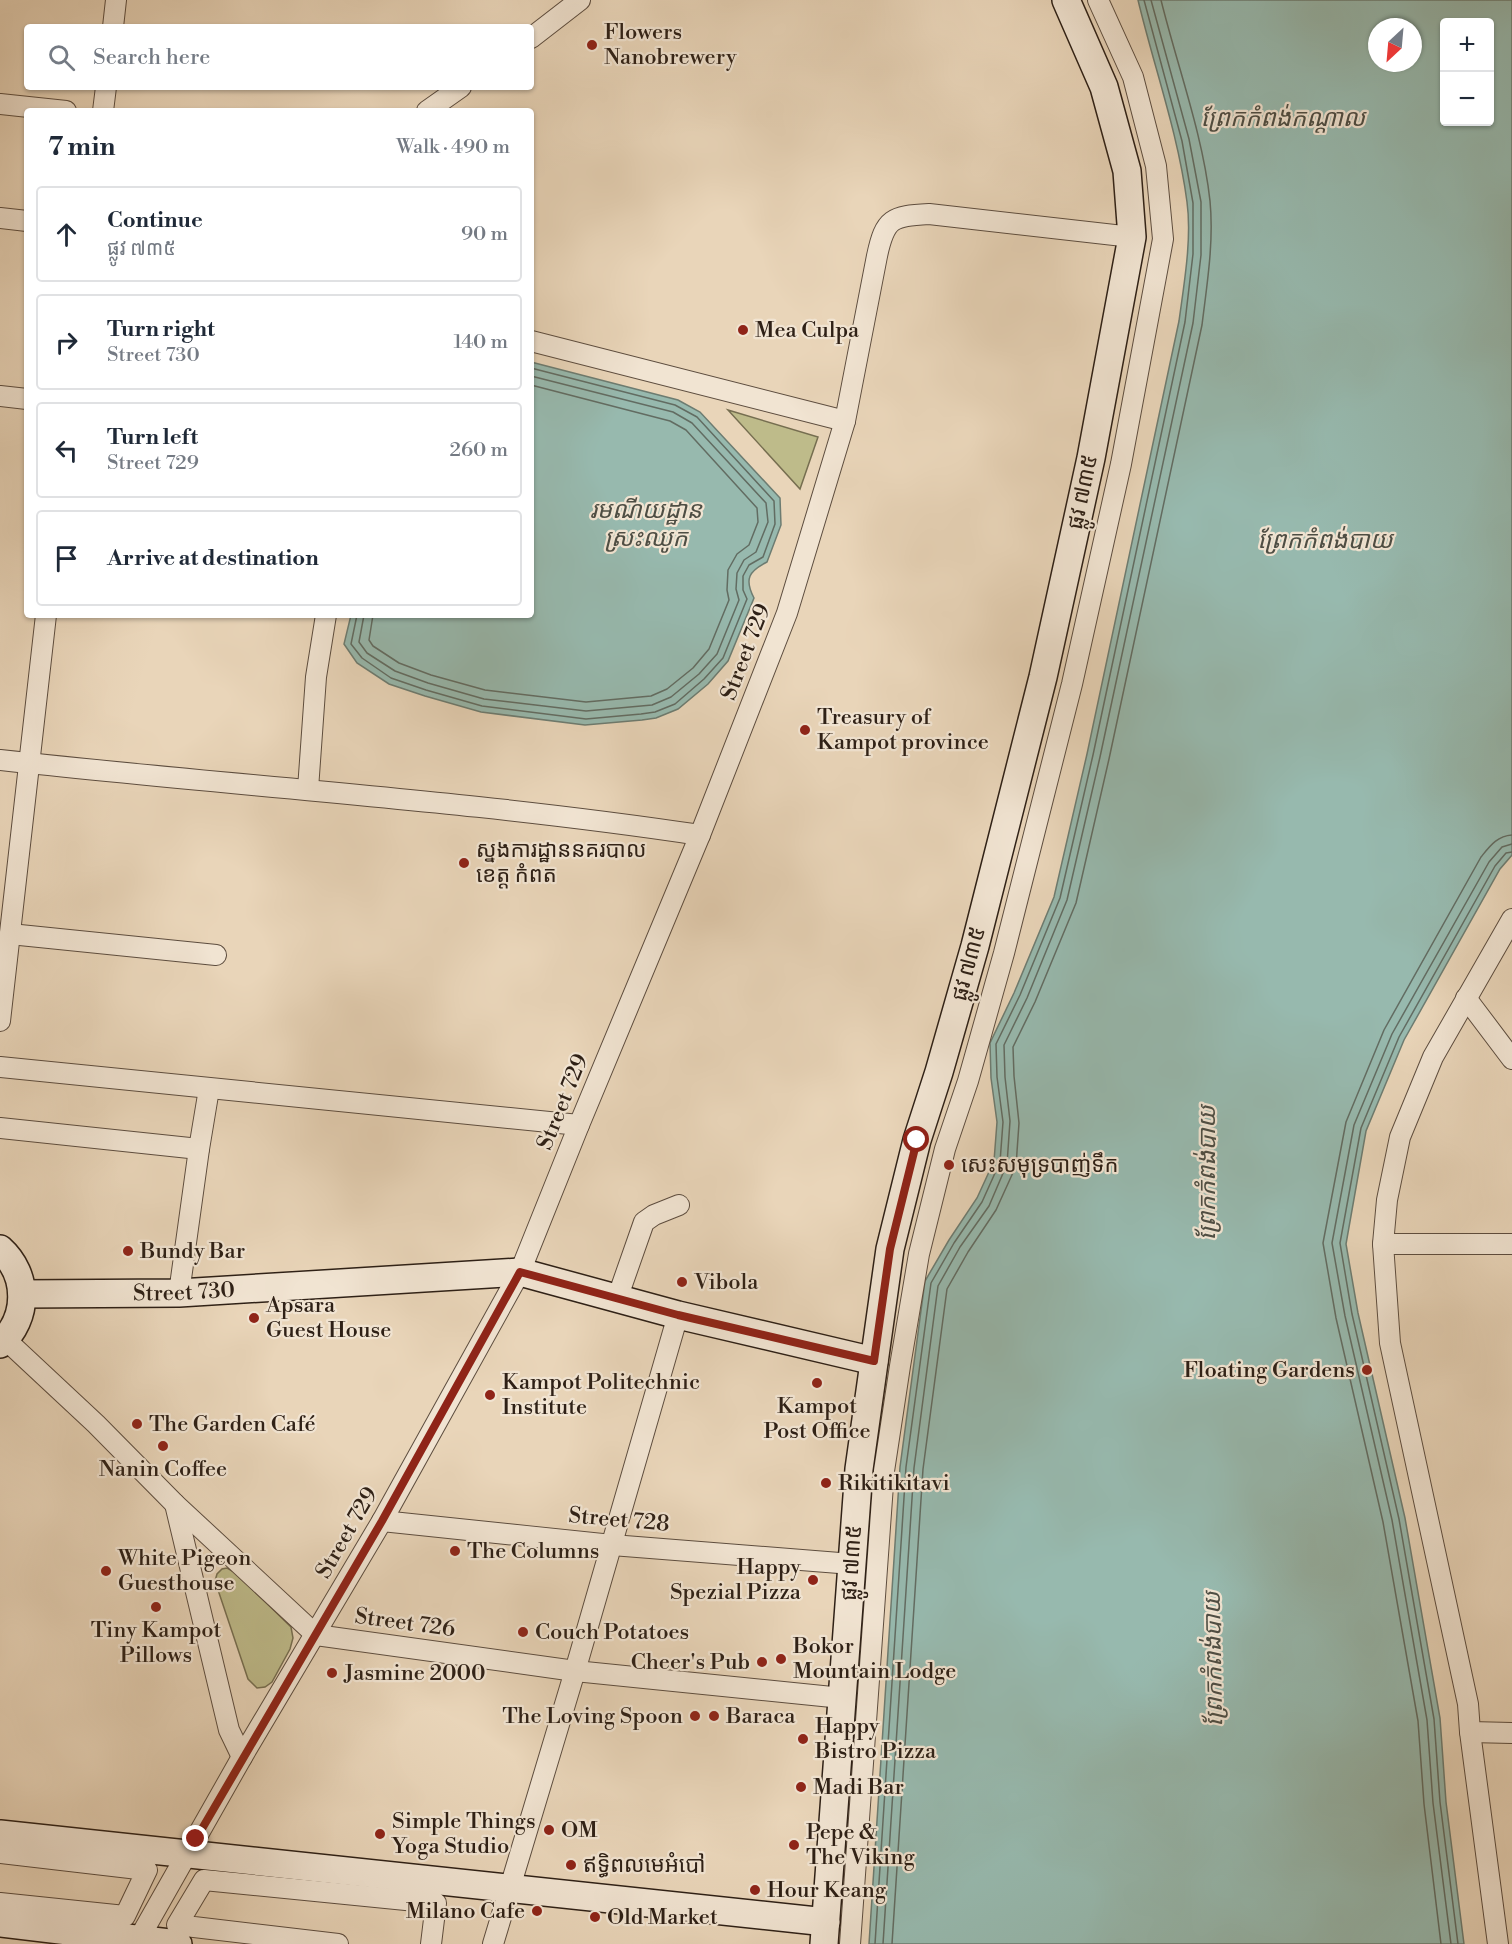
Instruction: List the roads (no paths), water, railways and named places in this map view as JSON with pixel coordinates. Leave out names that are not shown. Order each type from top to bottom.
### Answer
[{"type":"street","points":[[112,24],[116,0]]},
{"type":"street","points":[[534,36],[580,0]]},
{"type":"street","name":"ផ្លូវ ៧៣៥","points":[[825,1933],[859,1469],[890,1249],[917,1140],[975,946],[1043,677],[1091,458],[1132,237],[1127,171],[1104,87],[1066,0]]},
{"type":"street","points":[[850,1944],[884,1471],[919,1254],[945,1149],[968,1081],[1004,953],[1072,684],[1120,464],[1163,239],[1156,166],[1132,77],[1098,0]]},
{"type":"street","points":[[103,108],[106,90]]},
{"type":"street","points":[[431,108],[457,90]]},
{"type":"street","points":[[0,104],[38,108]]},
{"type":"street","name":"Street 729","points":[[138,1942],[242,1757],[382,1521],[520,1272],[700,835],[787,613],[845,421],[884,230],[893,219],[908,215],[929,214],[1132,237]]},
{"type":"street","points":[[0,218],[24,221]]},
{"type":"street","points":[[534,342],[845,421]]},
{"type":"street","points":[[0,396],[24,399]]},
{"type":"street","points":[[0,1021],[46,618]]},
{"type":"street","points":[[308,789],[316,677],[326,618]]},
{"type":"street","points":[[0,760],[308,789],[630,824],[700,835]]},
{"type":"street","points":[[1498,1944],[1466,1693],[1390,1343],[1383,1244],[1387,1200],[1400,1137],[1432,1057],[1512,919]]},
{"type":"street","points":[[10,934],[216,955]]},
{"type":"street","points":[[1466,998],[1512,1059]]},
{"type":"street","points":[[0,1067],[579,1125]]},
{"type":"street","points":[[179,1293],[209,1089]]},
{"type":"street","points":[[0,1128],[199,1149]]},
{"type":"street","points":[[617,1299],[644,1222],[654,1215],[679,1205]]},
{"type":"street","points":[[1383,1244],[1512,1244]]},
{"type":"street","points":[[0,1249],[17,1270],[22,1294],[19,1316],[12,1331],[2,1341],[96,1424],[175,1504],[316,1635]]},
{"type":"street","name":"Street 730","points":[[22,1294],[179,1293],[520,1272],[678,1315],[874,1361]]},
{"type":"street","points":[[493,1944],[678,1315]]},
{"type":"street","points":[[175,1504],[229,1730],[242,1757]]},
{"type":"street","name":"Street 728","points":[[382,1521],[612,1545],[852,1564]]},
{"type":"street","name":"Street 726","points":[[316,1635],[575,1671],[842,1698]]},
{"type":"street","points":[[1470,1732],[1512,1733]]},
{"type":"street","points":[[0,1834],[509,1888],[825,1933]]},
{"type":"street","points":[[0,1852],[147,1870],[125,1916],[0,1903]]},
{"type":"street","points":[[338,1944],[177,1926],[204,1880],[436,1903],[431,1944]]},
{"type":"street","points":[[0,1923],[138,1942],[178,1944]]},
{"type":"water","points":[[1138,0],[1512,0],[1512,855],[1500,869],[1404,1040],[1366,1131],[1346,1244],[1358,1313],[1405,1518],[1440,1718],[1446,1802],[1464,1944],[869,1944],[900,1467],[925,1281],[977,1198],[994,1161],[997,1122],[991,1078],[990,1043],[1014,993],[1054,897],[1087,754],[1179,321],[1185,277],[1188,246],[1187,202],[1172,125]]},
{"type":"water","name":"រមណីយដ្ឋាន ស្រះឈូក","points":[[534,363],[678,400],[700,412],[780,498],[781,525],[767,562],[752,572],[750,576],[749,586],[754,598],[728,661],[708,684],[678,709],[656,718],[585,725],[481,712],[389,684],[357,663],[344,644],[350,618],[534,618]]},
{"type":"place","name":"Flowers Nanobrewery","points":[[592,45]]},
{"type":"place","name":"Mea Culpa","points":[[743,330]]},
{"type":"place","name":"Treasury of Kampot province","points":[[805,730]]},
{"type":"place","name":"ស្នងការដ្ឋាននគរបាល ខេត្ត កំពត","points":[[464,863]]},
{"type":"place","name":"សេះសមុទ្របាញ់ទឹក","points":[[949,1165]]},
{"type":"place","name":"Bundy Bar","points":[[128,1251]]},
{"type":"place","name":"Vibola","points":[[682,1282]]},
{"type":"place","name":"Apsara Guest House","points":[[254,1318]]},
{"type":"place","name":"Floating Gardens","points":[[1367,1370]]},
{"type":"place","name":"Kampot Post Office","points":[[817,1383]]},
{"type":"place","name":"Kampot Politechnic Institute","points":[[490,1395]]},
{"type":"place","name":"The Garden Café","points":[[137,1424]]},
{"type":"place","name":"Nanin Coffee","points":[[163,1446]]},
{"type":"place","name":"Rikitikitavi","points":[[826,1483]]},
{"type":"place","name":"The Columns","points":[[455,1551]]},
{"type":"place","name":"White Pigeon Guesthouse","points":[[106,1571]]},
{"type":"place","name":"Happy Spezial Pizza","points":[[813,1580]]},
{"type":"place","name":"Tiny Kampot Pillows","points":[[156,1607]]},
{"type":"place","name":"Couch Potatoes","points":[[523,1632]]},
{"type":"place","name":"Bokor Mountain Lodge","points":[[781,1659]]},
{"type":"place","name":"Cheer's Pub","points":[[762,1662]]},
{"type":"place","name":"Jasmine 2000","points":[[332,1673]]},
{"type":"place","name":"The Loving Spoon","points":[[695,1716]]},
{"type":"place","name":"Baraca","points":[[714,1716]]},
{"type":"place","name":"Happy Bistro Pizza","points":[[803,1739]]},
{"type":"place","name":"Madi Bar","points":[[801,1787]]},
{"type":"place","name":"OM","points":[[549,1830]]},
{"type":"place","name":"Simple Things Yoga Studio","points":[[380,1834]]},
{"type":"place","name":"Pepe & The Viking","points":[[794,1845]]},
{"type":"place","name":"ឥទ្ធិពលមេអំបៅ","points":[[571,1865]]},
{"type":"place","name":"Hour Keang","points":[[755,1890]]},
{"type":"place","name":"Milano Cafe","points":[[537,1911]]},
{"type":"place","name":"Old Market","points":[[595,1917]]},
{"type":"water label","name":"ព្រែកកំពង់កណ្តាល","points":[[1283,119]]},
{"type":"water label","name":"ព្រែកកំពង់បាយ","points":[[1325,541]]},
{"type":"water label","name":"ព្រែកកំពង់បាយ","points":[[1208,1173]]},
{"type":"water label","name":"ព្រែកកំពង់បាយ","points":[[1214,1659]]}]
